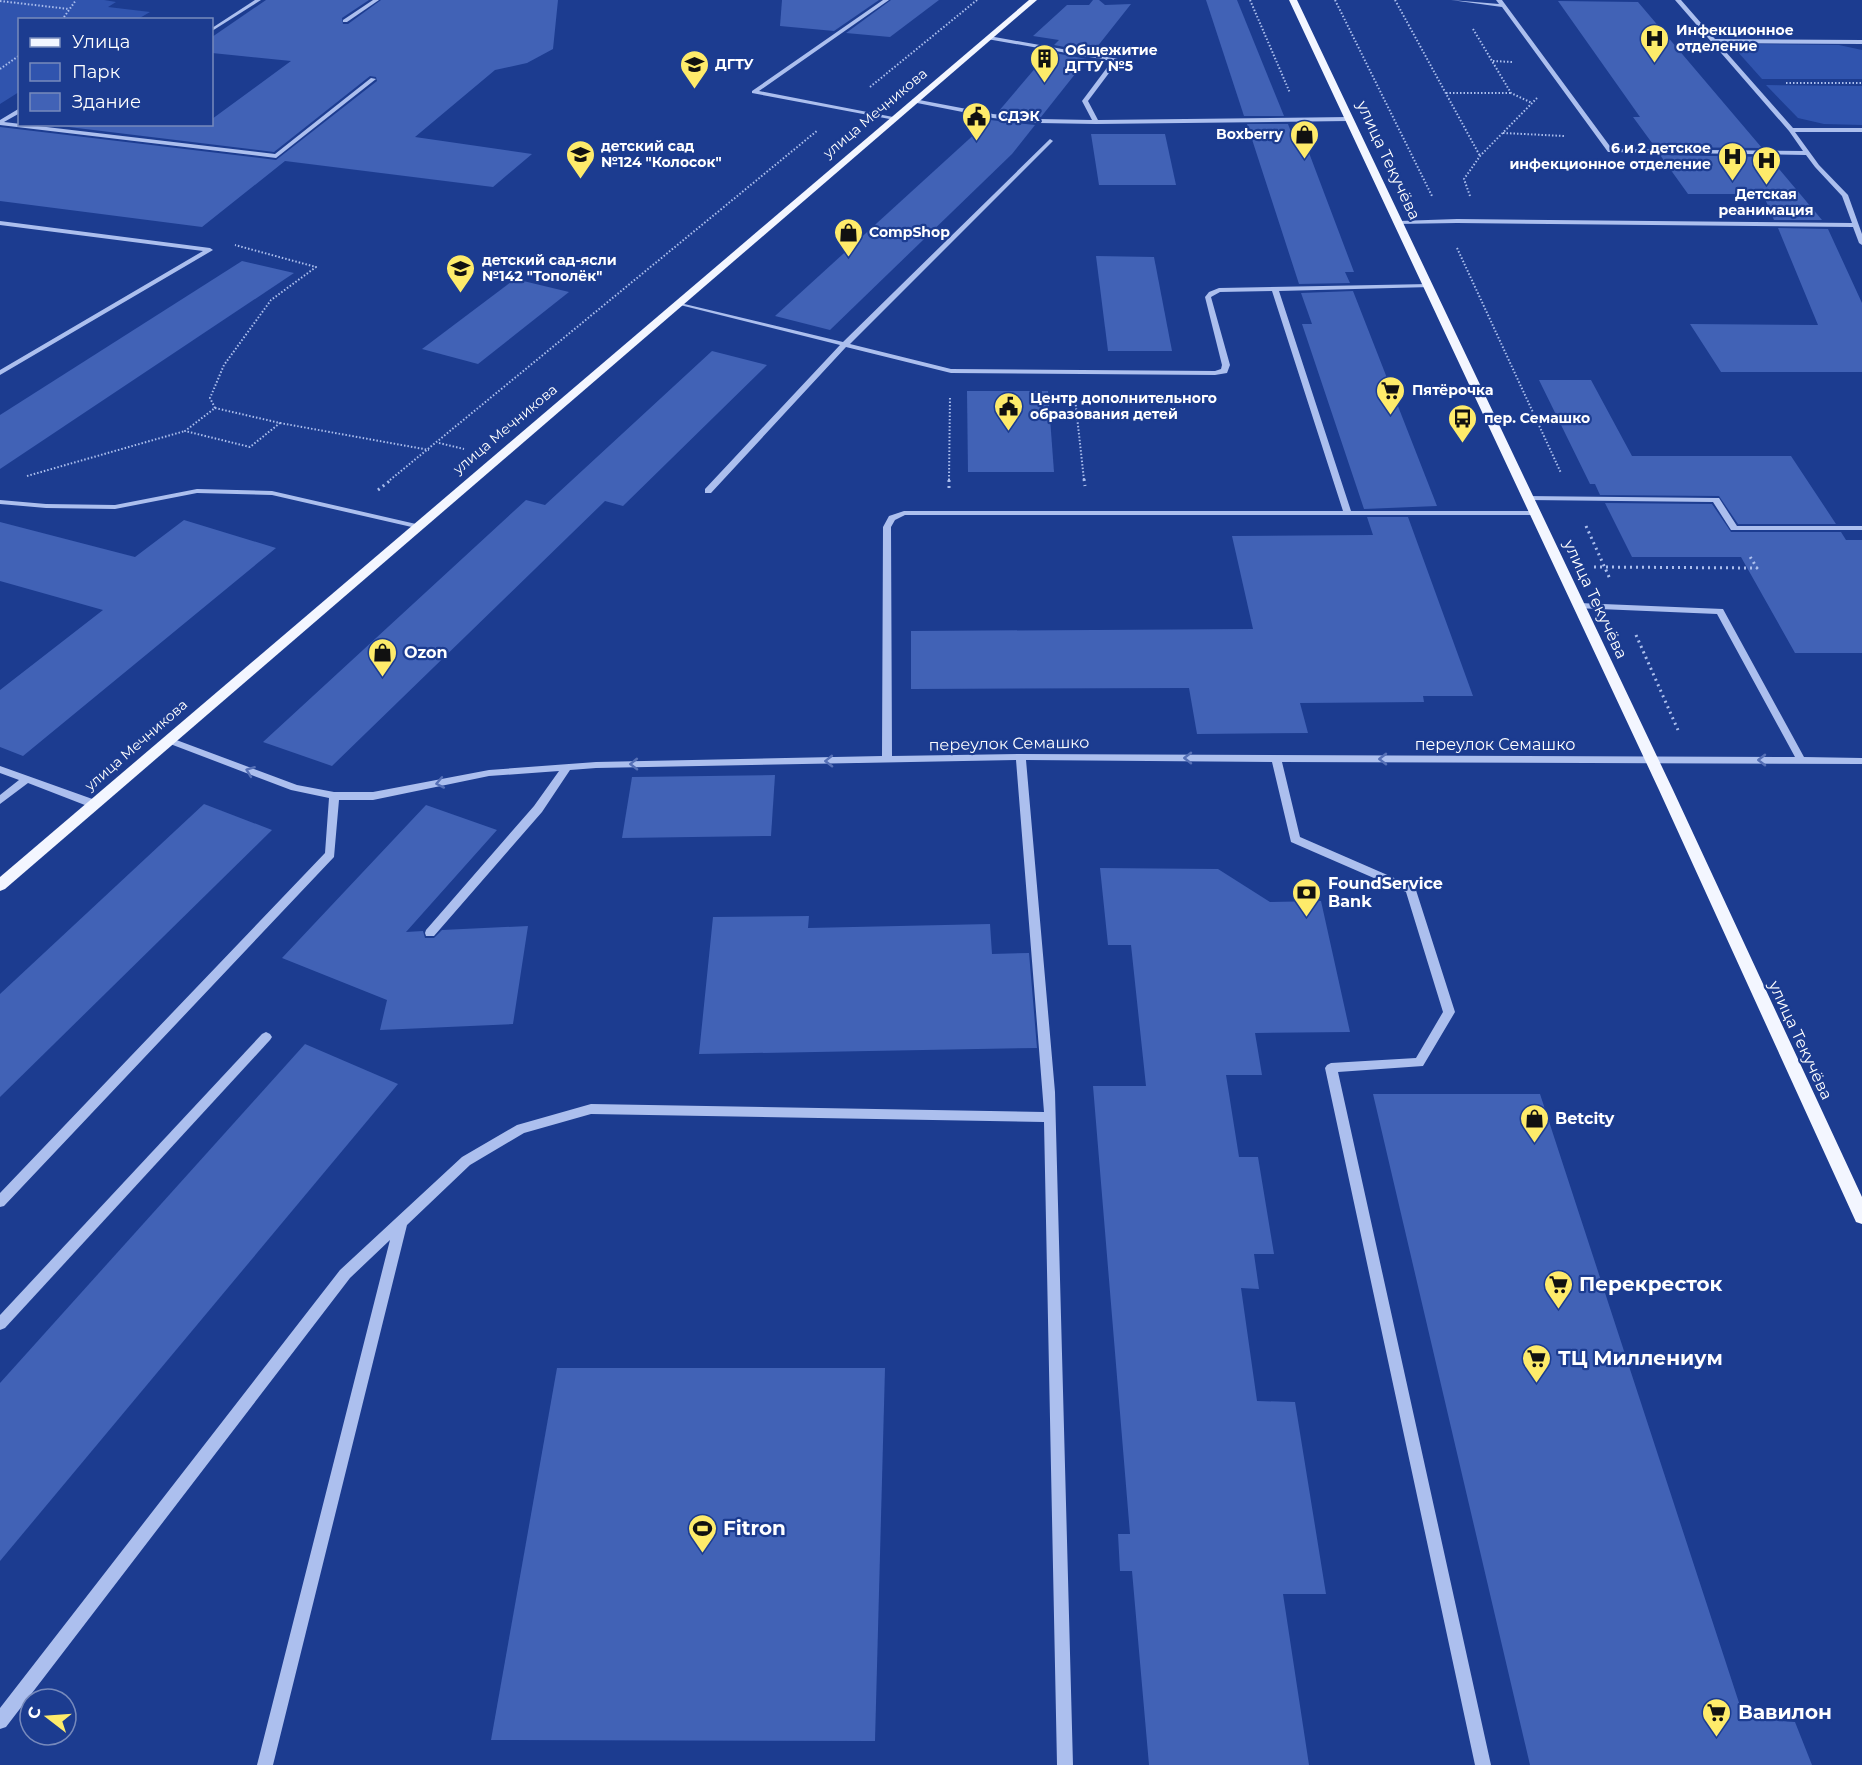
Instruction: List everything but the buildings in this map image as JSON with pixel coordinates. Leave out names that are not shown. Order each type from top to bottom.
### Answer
[{"type":"main road","name":"улица Мечникова","points":[[0,885],[416,526],[1033,0]]},
{"type":"main road","name":"улица Текучёва","points":[[1293,0],[1638,730],[1862,1216]]},
{"type":"street","points":[[213,29],[258,0]]},
{"type":"street","points":[[345,21],[375,0]]},
{"type":"street","points":[[886,0],[754,92],[893,119]]},
{"type":"street","points":[[1454,0],[1501,3],[1610,151],[1808,153]]},
{"type":"street","points":[[1678,0],[1845,195],[1862,243]]},
{"type":"street","points":[[989,38],[1116,60],[1084,101],[1096,122]]},
{"type":"street","points":[[1714,41],[1862,42]]},
{"type":"street","points":[[32,126],[276,156],[373,79]]},
{"type":"street","points":[[915,101],[1039,121],[1350,119]]},
{"type":"street","points":[[0,122],[18,111]]},
{"type":"street","points":[[0,122],[18,124]]},
{"type":"street","points":[[1791,130],[1862,130]]},
{"type":"street","points":[[708,491],[845,344],[1050,141]]},
{"type":"street","points":[[0,223],[210,250]]},
{"type":"street","points":[[1398,223],[1856,225]]},
{"type":"street","points":[[0,373],[210,250]]},
{"type":"street","points":[[678,303],[951,371],[1215,373],[1224,371],[1226,365],[1208,297],[1211,293],[1429,286]]},
{"type":"street","points":[[1275,290],[1348,513]]},
{"type":"street","points":[[0,502],[46,506],[115,507],[197,491],[261,492],[416,526]]},
{"type":"street","points":[[1528,498],[1716,500],[1734,528],[1862,528]]},
{"type":"street","points":[[887,760],[887,527],[892,518],[904,513],[1535,513]]},
{"type":"street","points":[[1579,606],[1720,611],[1801,760]]},
{"type":"street","name":"переулок Семашко","points":[[168,740],[295,788],[334,796],[373,796],[489,773],[567,767],[1021,757],[1862,761]]},
{"type":"street","points":[[1021,757],[1050,1117],[1065,1765]]},
{"type":"street","points":[[1276,758],[1294,839],[1411,891],[1449,1012],[1419,1063],[1331,1068],[1483,1765]]},
{"type":"street","points":[[430,933],[538,809],[567,767]]},
{"type":"street","points":[[0,769],[94,804]]},
{"type":"street","points":[[0,800],[26,779]]},
{"type":"street","points":[[0,1202],[330,854],[334,796]]},
{"type":"street","points":[[0,1324],[266,1037]]},
{"type":"street","points":[[0,1721],[345,1275],[466,1161],[521,1129],[591,1109],[1050,1117]]},
{"type":"street","points":[[265,1765],[401,1221]]},
{"type":"path","points":[[63,18],[76,0]]},
{"type":"path","points":[[351,511],[429,450],[977,0]]},
{"type":"path","points":[[1250,0],[1302,120]]},
{"type":"path","points":[[1335,0],[1445,222],[1680,730],[1638,730]]},
{"type":"path","points":[[1395,0],[1480,156]]},
{"type":"path","points":[[0,1],[69,9]]},
{"type":"path","points":[[1471,26],[1511,93]]},
{"type":"path","points":[[0,69],[18,56]]},
{"type":"path","points":[[1750,82],[1862,83]]},
{"type":"path","points":[[1480,222],[1464,179],[1480,156],[1541,94],[1565,90]]},
{"type":"path","points":[[1446,93],[1511,93],[1532,103]]},
{"type":"path","points":[[1502,133],[1601,138]]},
{"type":"path","points":[[210,250],[224,242],[316,267],[272,300],[224,366],[210,398],[215,408]]},
{"type":"path","points":[[949,513],[951,371]]},
{"type":"path","points":[[1072,372],[1088,513]]},
{"type":"path","points":[[215,408],[280,423],[429,450]]},
{"type":"path","points":[[23,477],[185,431],[215,408]]},
{"type":"path","points":[[185,431],[250,447],[280,423]]},
{"type":"path","points":[[1560,566],[1757,568],[1734,528]]},
{"type":"green space","points":[[0,0],[104,0],[116,2],[108,7],[150,12],[140,18],[18,18],[18,93],[0,104]]},
{"type":"green space","points":[[1740,45],[1839,45],[1862,50],[1862,79],[1762,79],[1737,51]]},
{"type":"green space","points":[[1766,85],[1862,86],[1862,125],[1824,124],[1798,118]]},
{"type":"place","name":"Инфекционное отделение","points":[[1655,64]]},
{"type":"place","name":"Общежитие ДГТУ №5","points":[[1044,84]]},
{"type":"place","name":"ДГТУ","points":[[694,90]]},
{"type":"place","name":"СДЭК","points":[[977,142]]},
{"type":"place","name":"Boxberry","points":[[1304,160]]},
{"type":"place","name":"детский сад №124 \"Колосок\"","points":[[580,180]]},
{"type":"place","name":"6 и 2 детское инфекционное отделение","points":[[1732,182]]},
{"type":"place","name":"Детская реанимация","points":[[1766,186]]},
{"type":"place","name":"CompShop","points":[[848,258]]},
{"type":"place","name":"детский сад-ясли №142 \"Тополёк\"","points":[[461,294]]},
{"type":"place","name":"Пятёрочка","points":[[1391,416]]},
{"type":"place","name":"Центр дополнительного образования детей","points":[[1009,432]]},
{"type":"place","name":"пер. Семашко","points":[[1463,444]]},
{"type":"place","name":"Ozon","points":[[383,678]]},
{"type":"place","name":"FoundService Bank","points":[[1307,918]]},
{"type":"place","name":"Betcity","points":[[1534,1144]]},
{"type":"place","name":"Перекресток","points":[[1558,1310]]},
{"type":"place","name":"ТЦ Миллениум","points":[[1537,1384]]},
{"type":"place","name":"Fitron","points":[[702,1554]]},
{"type":"place","name":"Вавилон","points":[[1717,1738]]}]
